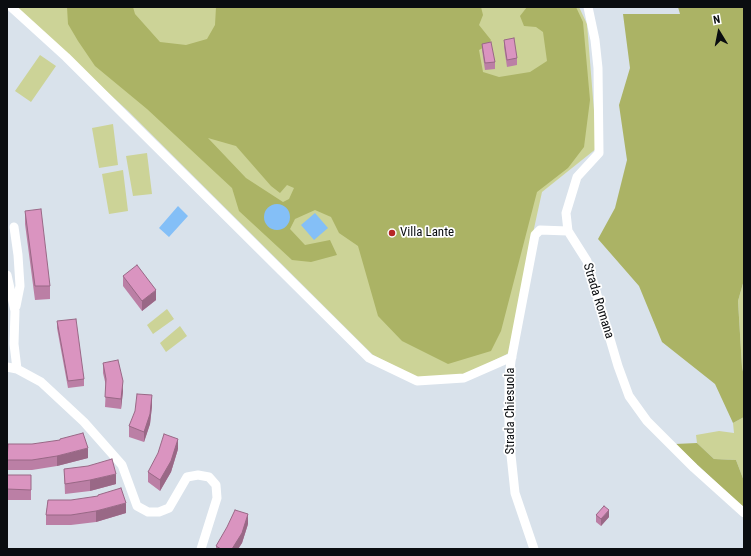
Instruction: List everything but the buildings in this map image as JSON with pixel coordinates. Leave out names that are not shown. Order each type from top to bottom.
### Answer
[{"type":"street","points":[[11,7],[66,57],[369,358],[416,381],[464,378],[512,357]]},
{"type":"street","name":"Strada Romana","points":[[588,7],[598,68],[599,153],[577,177],[566,214],[568,231],[587,261],[618,366],[629,396],[647,420],[694,468],[744,513]]},
{"type":"street","points":[[14,227],[20,286],[15,311],[14,344],[17,369]]},
{"type":"street","name":"Strada Chiesuola","points":[[534,549],[515,493],[508,436],[509,379],[535,235],[540,230],[568,231]]},
{"type":"street","points":[[7,274],[15,311]]},
{"type":"street","points":[[7,367],[17,369],[41,382],[84,422],[122,464],[137,506],[148,512],[159,512],[169,508],[188,477],[198,475],[209,477],[216,485],[217,498],[201,549]]},
{"type":"green space","name":"Villa Lante","points":[[14,7],[579,7],[587,24],[597,148],[542,192],[509,353],[463,376],[418,378],[373,355],[127,110]]},
{"type":"green space","name":"Villa Lante","points":[[67,7],[133,7],[135,14],[160,42],[186,45],[207,39],[215,25],[216,7],[481,7],[483,15],[479,25],[491,40],[488,45],[479,50],[483,72],[499,77],[530,72],[547,61],[543,32],[536,27],[524,26],[520,16],[527,7],[576,7],[583,22],[590,100],[584,147],[568,168],[537,192],[501,331],[491,351],[448,364],[402,341],[378,316],[358,246],[339,233],[331,217],[315,210],[295,219],[290,229],[305,245],[330,240],[337,255],[311,262],[292,260],[239,211],[232,188],[147,109],[95,66],[68,24]],"holes":[[[208,138],[236,146],[271,186],[280,193],[287,185],[294,188],[289,199],[283,202],[246,178]]]},
{"type":"green space","points":[[678,7],[744,7],[744,280],[738,301],[742,367],[744,376],[744,417],[733,423],[715,384],[662,342],[639,286],[598,239],[615,208],[627,160],[619,105],[630,68],[623,14],[680,14]]},
{"type":"green space","points":[[40,55],[56,66],[31,102],[15,91]]},
{"type":"green space","points":[[113,124],[118,165],[99,168],[92,128]]},
{"type":"green space","points":[[147,153],[152,194],[133,196],[126,156]]},
{"type":"green space","points":[[123,170],[128,211],[109,214],[102,174]]},
{"type":"green space","points":[[744,280],[744,376],[742,367],[738,301]]},
{"type":"green space","points":[[167,309],[174,319],[153,334],[147,325]]},
{"type":"green space","points":[[180,326],[187,336],[166,352],[160,343]]},
{"type":"green space","points":[[744,417],[744,481],[736,460],[714,459],[697,443],[696,435],[719,431],[734,433],[733,423]]},
{"type":"green space","points":[[697,443],[714,459],[736,460],[744,481],[744,508],[675,444]]},
{"type":"water","points":[[277,204],[286,208],[290,217],[286,226],[277,230],[268,226],[264,217],[268,208]]},
{"type":"water","points":[[178,206],[188,216],[169,237],[159,228]]},
{"type":"water","points":[[315,213],[328,228],[314,240],[301,225]]},
{"type":"place","name":"Villa Lante","points":[[392,233]]}]
